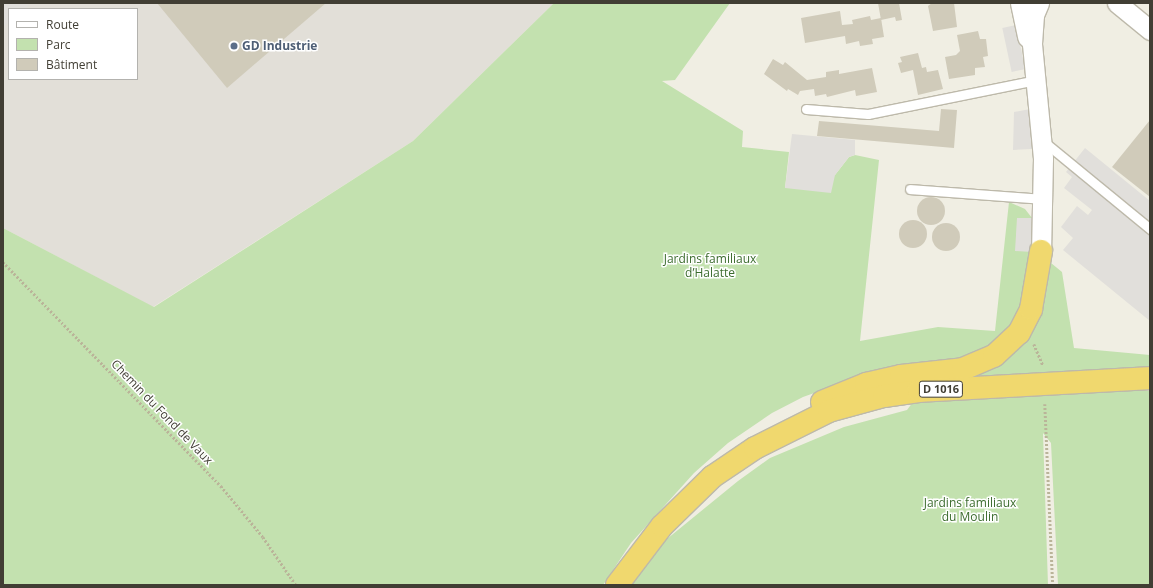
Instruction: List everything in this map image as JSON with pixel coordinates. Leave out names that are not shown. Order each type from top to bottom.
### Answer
[{"type":"highway","points":[[771,439],[812,409],[853,387],[901,376],[964,369],[994,356],[1018,333],[1031,309],[1041,251]]},
{"type":"highway","name":"D 1016","points":[[617,585],[650,538],[687,500],[739,458],[771,439],[829,411],[900,393],[1119,382],[1150,378]]},
{"type":"highway","name":"D 1016","points":[[1119,382],[1150,384]]},
{"type":"street","points":[[1020,3],[1033,59],[1042,140],[1043,199],[1041,251]]},
{"type":"street","points":[[1033,59],[1033,25],[1038,3]]},
{"type":"street","points":[[1117,3],[1150,30]]},
{"type":"lane","points":[[806,109],[868,114],[1036,80]]},
{"type":"lane","points":[[1042,140],[1150,229]]},
{"type":"lane","points":[[910,189],[1043,199]]},
{"type":"path","name":"Chemin du Fond de Vaux","points":[[3,262],[221,486],[263,537],[296,585]]},
{"type":"path","points":[[1045,410],[1053,585]]},
{"type":"shaded area","points":[[3,3],[554,3],[413,141],[153,307],[3,228]]},
{"type":"shaded area","points":[[3,3],[27,3],[29,5],[26,8],[8,8],[8,23],[3,27]]},
{"type":"shaded area","points":[[1016,25],[1025,69],[1012,72],[1002,28]]},
{"type":"shaded area","points":[[1030,109],[1032,149],[1013,150],[1014,112]]},
{"type":"shaded area","points":[[792,134],[855,140],[855,155],[849,157],[835,175],[831,193],[785,188]]},
{"type":"shaded area","points":[[1085,148],[1150,201],[1150,321],[1063,250],[1073,238],[1061,227],[1077,206],[1088,215],[1092,210],[1064,188],[1072,177],[1066,172]]},
{"type":"shaded area","points":[[1017,218],[1032,218],[1032,252],[1015,251]]},
{"type":"green space","name":"Jardins familiaux d’Halatte","points":[[554,3],[730,3],[675,80],[662,81],[743,131],[742,147],[789,152],[785,188],[835,175],[849,157],[855,155],[879,160],[860,341],[938,327],[995,331],[1009,202],[1025,209],[1032,218],[1017,219],[1032,252],[1027,265],[1023,301],[1012,326],[985,354],[845,382],[803,397],[772,413],[728,443],[694,473],[631,543],[603,585],[3,585],[3,228],[154,307],[413,141]]},
{"type":"green space","points":[[1051,263],[1062,272],[1074,348],[1150,355],[1150,370],[963,377],[1036,319],[1046,292]]},
{"type":"green space","name":"Jardins familiaux du Moulin","points":[[1132,389],[1150,391],[1150,585],[1058,585],[1051,443],[1043,433],[1048,585],[630,585],[662,543],[738,481],[770,458],[844,427],[907,410],[913,402]]},
{"type":"building","name":"GD Industrie","points":[[157,3],[326,3],[227,88]]},
{"type":"building","points":[[878,3],[899,3],[902,20],[896,21],[895,17],[881,20]]},
{"type":"building","points":[[932,3],[954,3],[957,27],[933,31],[928,6]]},
{"type":"building","points":[[840,11],[842,25],[853,24],[852,20],[870,16],[871,20],[881,18],[884,37],[872,39],[873,44],[860,46],[859,41],[846,44],[845,36],[805,43],[801,18]]},
{"type":"building","points":[[978,31],[980,39],[986,39],[988,56],[983,57],[985,67],[975,68],[975,75],[949,79],[945,57],[956,55],[960,51],[957,35]]},
{"type":"building","points":[[918,53],[922,68],[926,67],[927,72],[938,70],[943,89],[918,95],[913,70],[901,73],[898,63],[902,62],[900,57]]},
{"type":"building","points":[[773,59],[783,65],[785,62],[807,80],[826,77],[826,72],[839,70],[839,74],[872,68],[877,92],[856,96],[855,90],[827,97],[826,94],[815,96],[814,89],[800,91],[798,95],[788,89],[787,91],[764,74]]},
{"type":"building","points":[[941,109],[957,110],[954,148],[817,136],[819,121],[939,131]]},
{"type":"building","points":[[1150,120],[1150,197],[1112,167]]},
{"type":"building","points":[[931,197],[941,201],[945,211],[941,221],[931,225],[921,221],[917,211],[921,201]]},
{"type":"building","points":[[913,220],[923,224],[927,234],[923,244],[913,248],[903,244],[899,234],[903,224]]},
{"type":"building","points":[[946,223],[956,227],[960,237],[956,247],[946,251],[936,247],[932,237],[936,227]]},
{"type":"place","name":"GD Industrie","points":[[234,46]]}]
